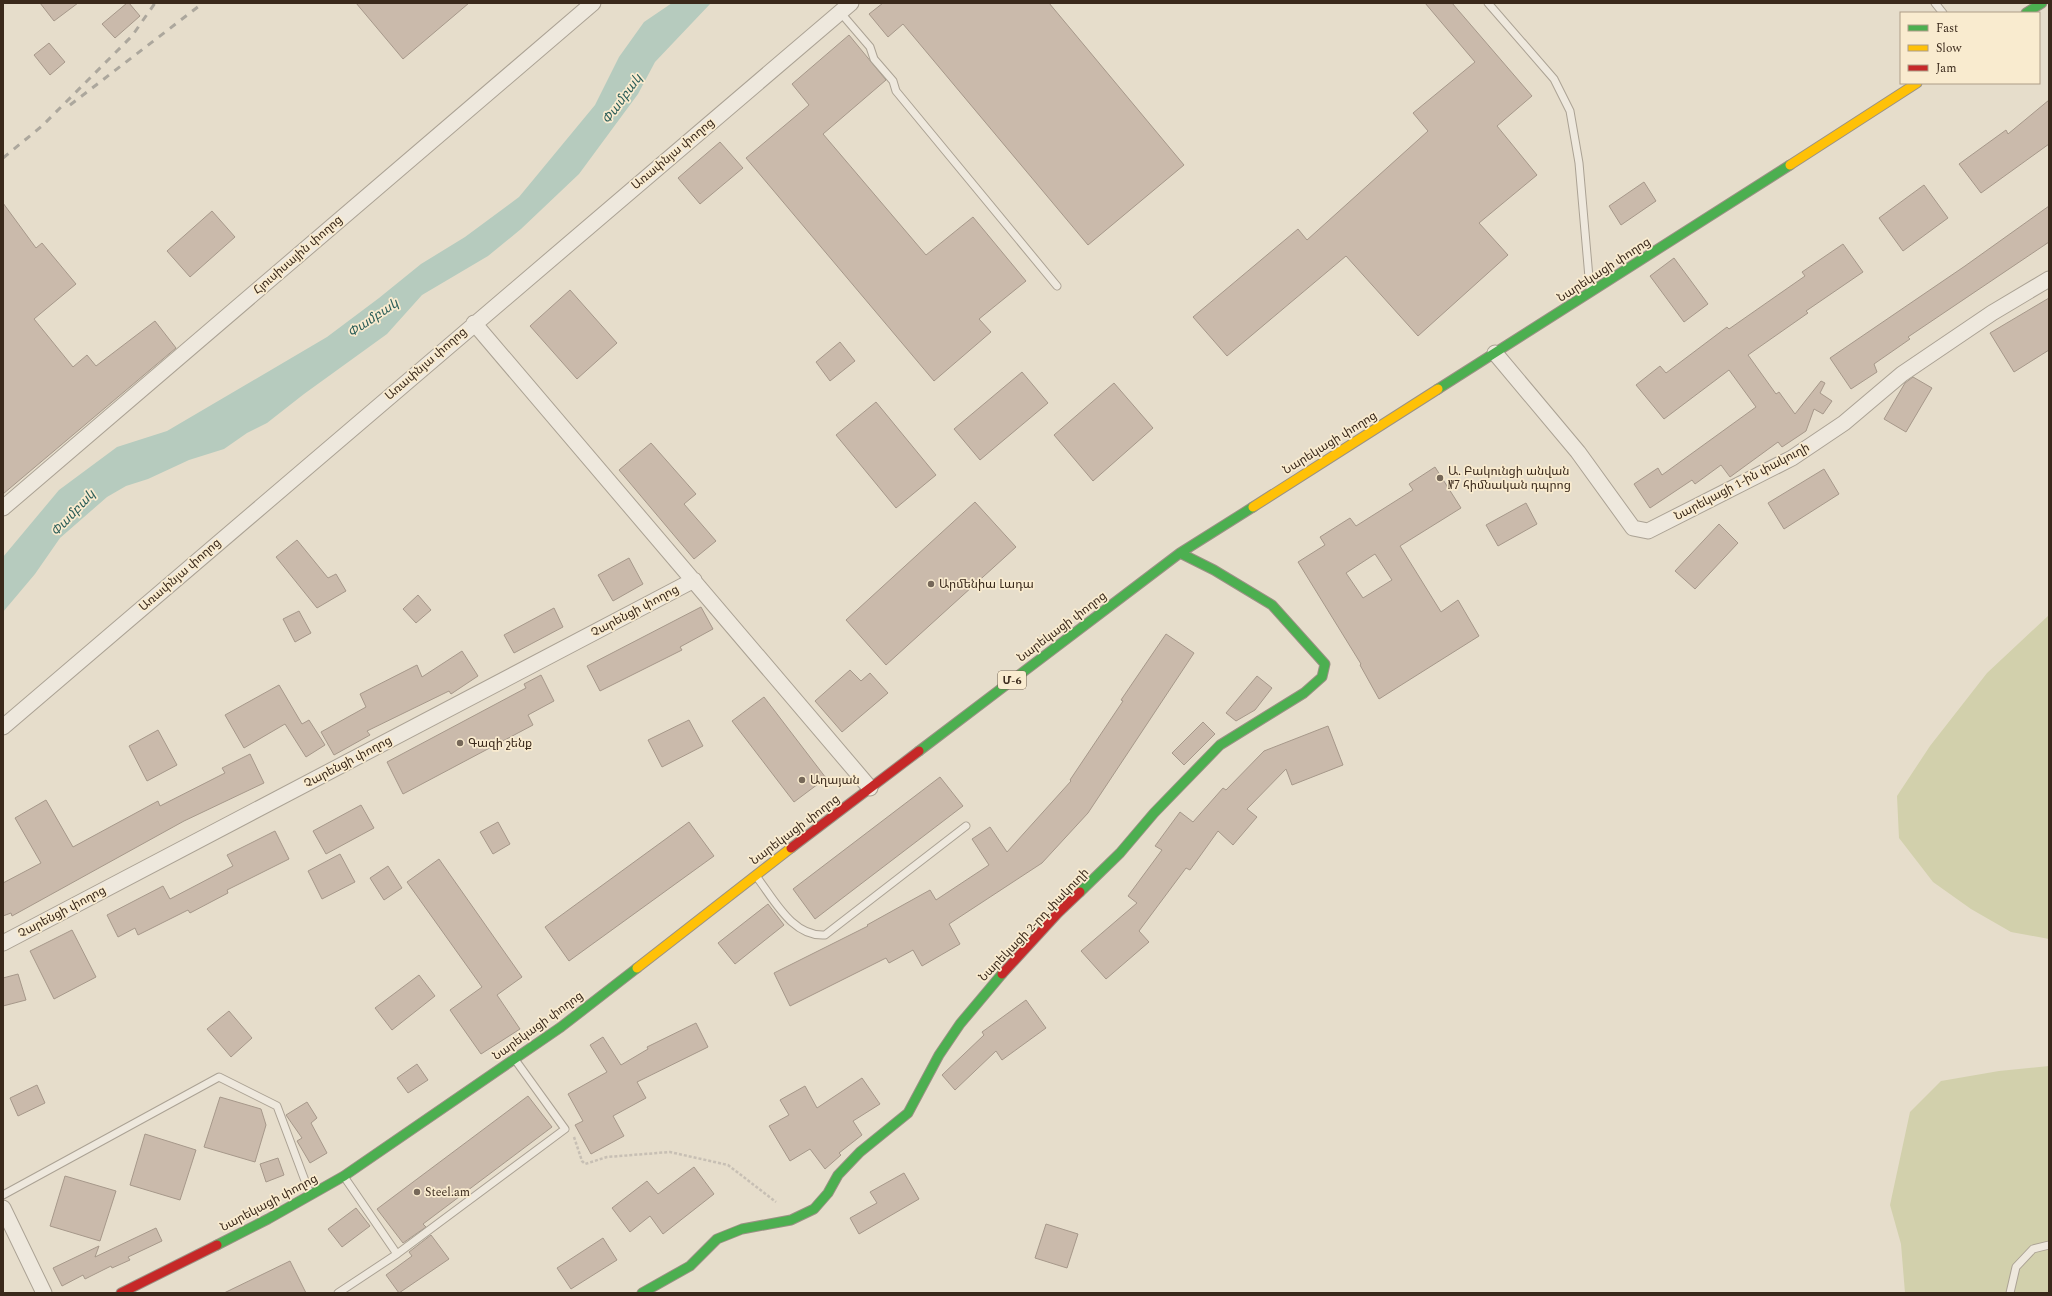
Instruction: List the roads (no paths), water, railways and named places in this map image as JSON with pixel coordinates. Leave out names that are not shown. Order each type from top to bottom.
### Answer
[{"type":"main road","points":[[2028,12],[2042,3]]},
{"type":"main road","name":"Նարեկացի փողոց","points":[[121,1293],[268,1219],[344,1176],[561,1027],[755,874],[1180,552],[1590,294],[1915,84]]},
{"type":"main road","name":"Նարեկացի 2-րդ փակուղի","points":[[642,1293],[690,1266],[717,1239],[742,1229],[791,1220],[814,1209],[828,1194],[838,1175],[860,1152],[908,1113],[939,1055],[989,989],[1058,913],[1120,853],[1189,776],[1220,745],[1304,693],[1322,677],[1325,664],[1272,605],[1214,570],[1180,552]]},
{"type":"street","name":"Հյուսիսային փողոց","points":[[3,508],[593,3]]},
{"type":"street","name":"Առափնյա փողոց","points":[[3,727],[845,7]]},
{"type":"street","name":"Նարեկացի 1-ին փակուղի","points":[[1495,353],[1578,452],[1633,528],[1648,531],[1792,458],[1844,423],[1914,365],[1992,313],[2049,279]]},
{"type":"street","points":[[474,323],[870,788]]},
{"type":"street","name":"Չարենցի փողոց","points":[[3,943],[694,580]]},
{"type":"street","points":[[3,1208],[44,1293]]},
{"type":"lane","points":[[1488,3],[1554,79],[1570,111],[1579,163],[1590,294]]},
{"type":"lane","points":[[1935,3],[1942,12]]},
{"type":"lane","points":[[845,7],[870,47],[874,59],[893,81],[896,91],[1057,286]]},
{"type":"lane","points":[[755,874],[794,925],[805,932],[815,935],[825,935],[966,826]]},
{"type":"lane","points":[[338,1293],[397,1254],[565,1129],[514,1059]]},
{"type":"lane","points":[[3,1195],[219,1077],[277,1106],[311,1195]]},
{"type":"lane","points":[[344,1176],[397,1254]]},
{"type":"lane","points":[[2010,1293],[2016,1267],[2033,1249],[2049,1245]]},
{"type":"water","name":"Փամբակ","points":[[672,3],[711,3],[655,62],[638,94],[579,174],[521,229],[488,256],[422,295],[387,334],[304,394],[267,423],[247,433],[224,449],[189,460],[148,479],[126,486],[107,497],[60,538],[35,574],[3,612],[3,557],[59,490],[117,447],[167,431],[327,337],[421,264],[465,237],[519,197],[595,105],[619,57],[644,22]]},
{"type":"railway","points":[[3,158],[42,126],[132,36],[155,3]]},
{"type":"railway","points":[[70,105],[203,3]]},
{"type":"place","name":"Ա. Բակունցի անվան №7 հիմնական դպրոց","points":[[1440,478]]},
{"type":"place","name":"Արմենիա Լադա","points":[[931,584]]},
{"type":"place","name":"Գազի շենք","points":[[460,743]]},
{"type":"place","name":"Աղայան","points":[[802,780]]},
{"type":"place","name":"Steel.am","points":[[417,1192]]}]
